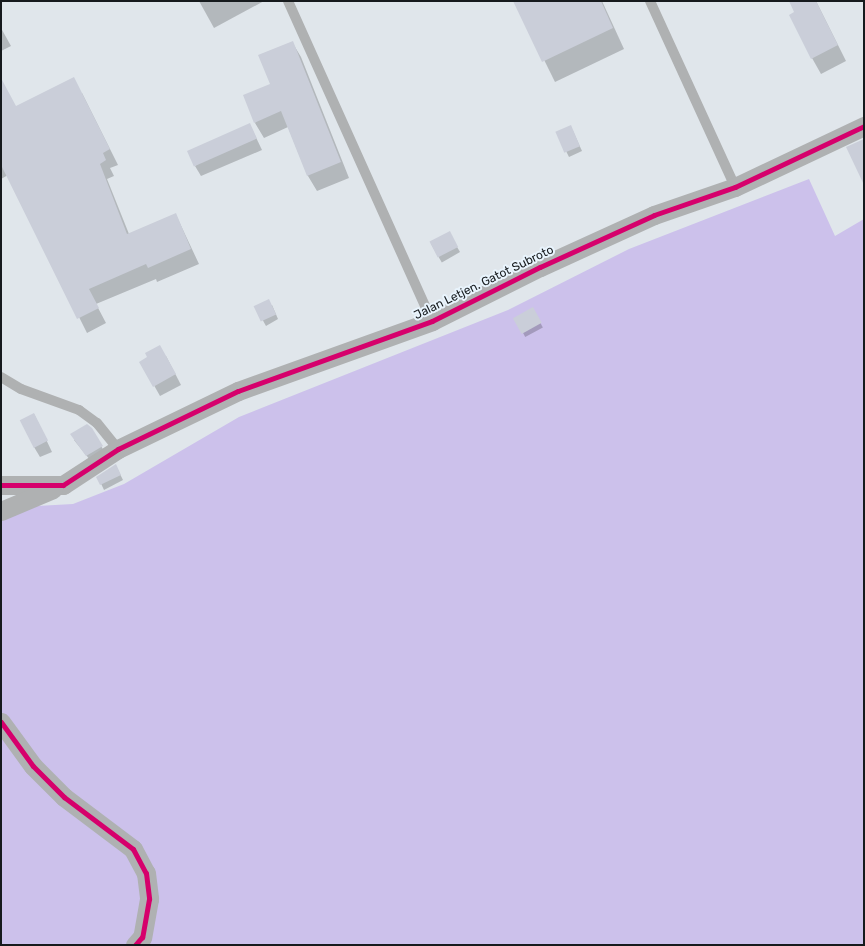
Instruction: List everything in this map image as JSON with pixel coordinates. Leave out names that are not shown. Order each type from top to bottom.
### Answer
[{"type":"street","name":"Jalan Letjen. Gatot Subroto","points":[[1,511],[63,485],[118,449],[238,391],[432,321],[540,267],[654,215],[735,187],[864,126]]},
{"type":"street","points":[[1,486],[63,485]]},
{"type":"street","points":[[1,722],[33,766],[64,797],[134,849],[146,873],[149,899],[142,937],[134,945]]},
{"type":"lane","points":[[288,1],[432,321]]},
{"type":"lane","points":[[650,1],[735,187]]},
{"type":"lane","points":[[1,377],[22,389],[79,410],[97,423],[118,449]]},
{"type":"shaded area","points":[[809,179],[835,236],[864,219],[864,945],[1,945],[1,508],[73,504],[124,484],[239,417],[508,310],[629,249]]},
{"type":"building","points":[[513,1],[601,1],[613,28],[542,62]]},
{"type":"building","points":[[789,1],[816,1],[838,45],[811,59],[789,15],[794,12]]},
{"type":"building","points":[[293,41],[341,162],[307,176],[281,111],[254,123],[243,95],[270,84],[258,55]]},
{"type":"building","points":[[74,77],[110,149],[103,153],[106,160],[100,164],[127,234],[176,213],[191,249],[148,268],[146,264],[89,289],[99,308],[77,319],[1,165],[1,78],[16,106]]},
{"type":"building","points":[[250,123],[257,139],[194,167],[187,151]]},
{"type":"building","points":[[571,125],[580,146],[564,153],[555,132]]},
{"type":"building","points":[[864,139],[864,185],[846,147]]},
{"type":"building","points":[[450,231],[458,247],[438,257],[430,241]]},
{"type":"building","points":[[269,299],[276,314],[261,322],[254,306]]},
{"type":"building","points":[[533,307],[542,323],[522,334],[513,318]]},
{"type":"building","points":[[160,345],[176,374],[153,387],[139,362],[147,357],[145,353]]},
{"type":"building","points":[[34,413],[48,441],[34,448],[20,420]]},
{"type":"building","points":[[87,424],[92,428],[103,446],[86,456],[70,434]]},
{"type":"building","points":[[116,464],[121,475],[100,485],[96,477]]},
{"type":"cycle path","points":[[1,485],[63,485],[118,449],[238,391],[432,321],[540,267],[654,215],[735,187],[864,126]]},
{"type":"cycle path","points":[[1,722],[33,766],[64,797],[133,849],[146,873],[149,899],[142,937],[135,945]]}]
